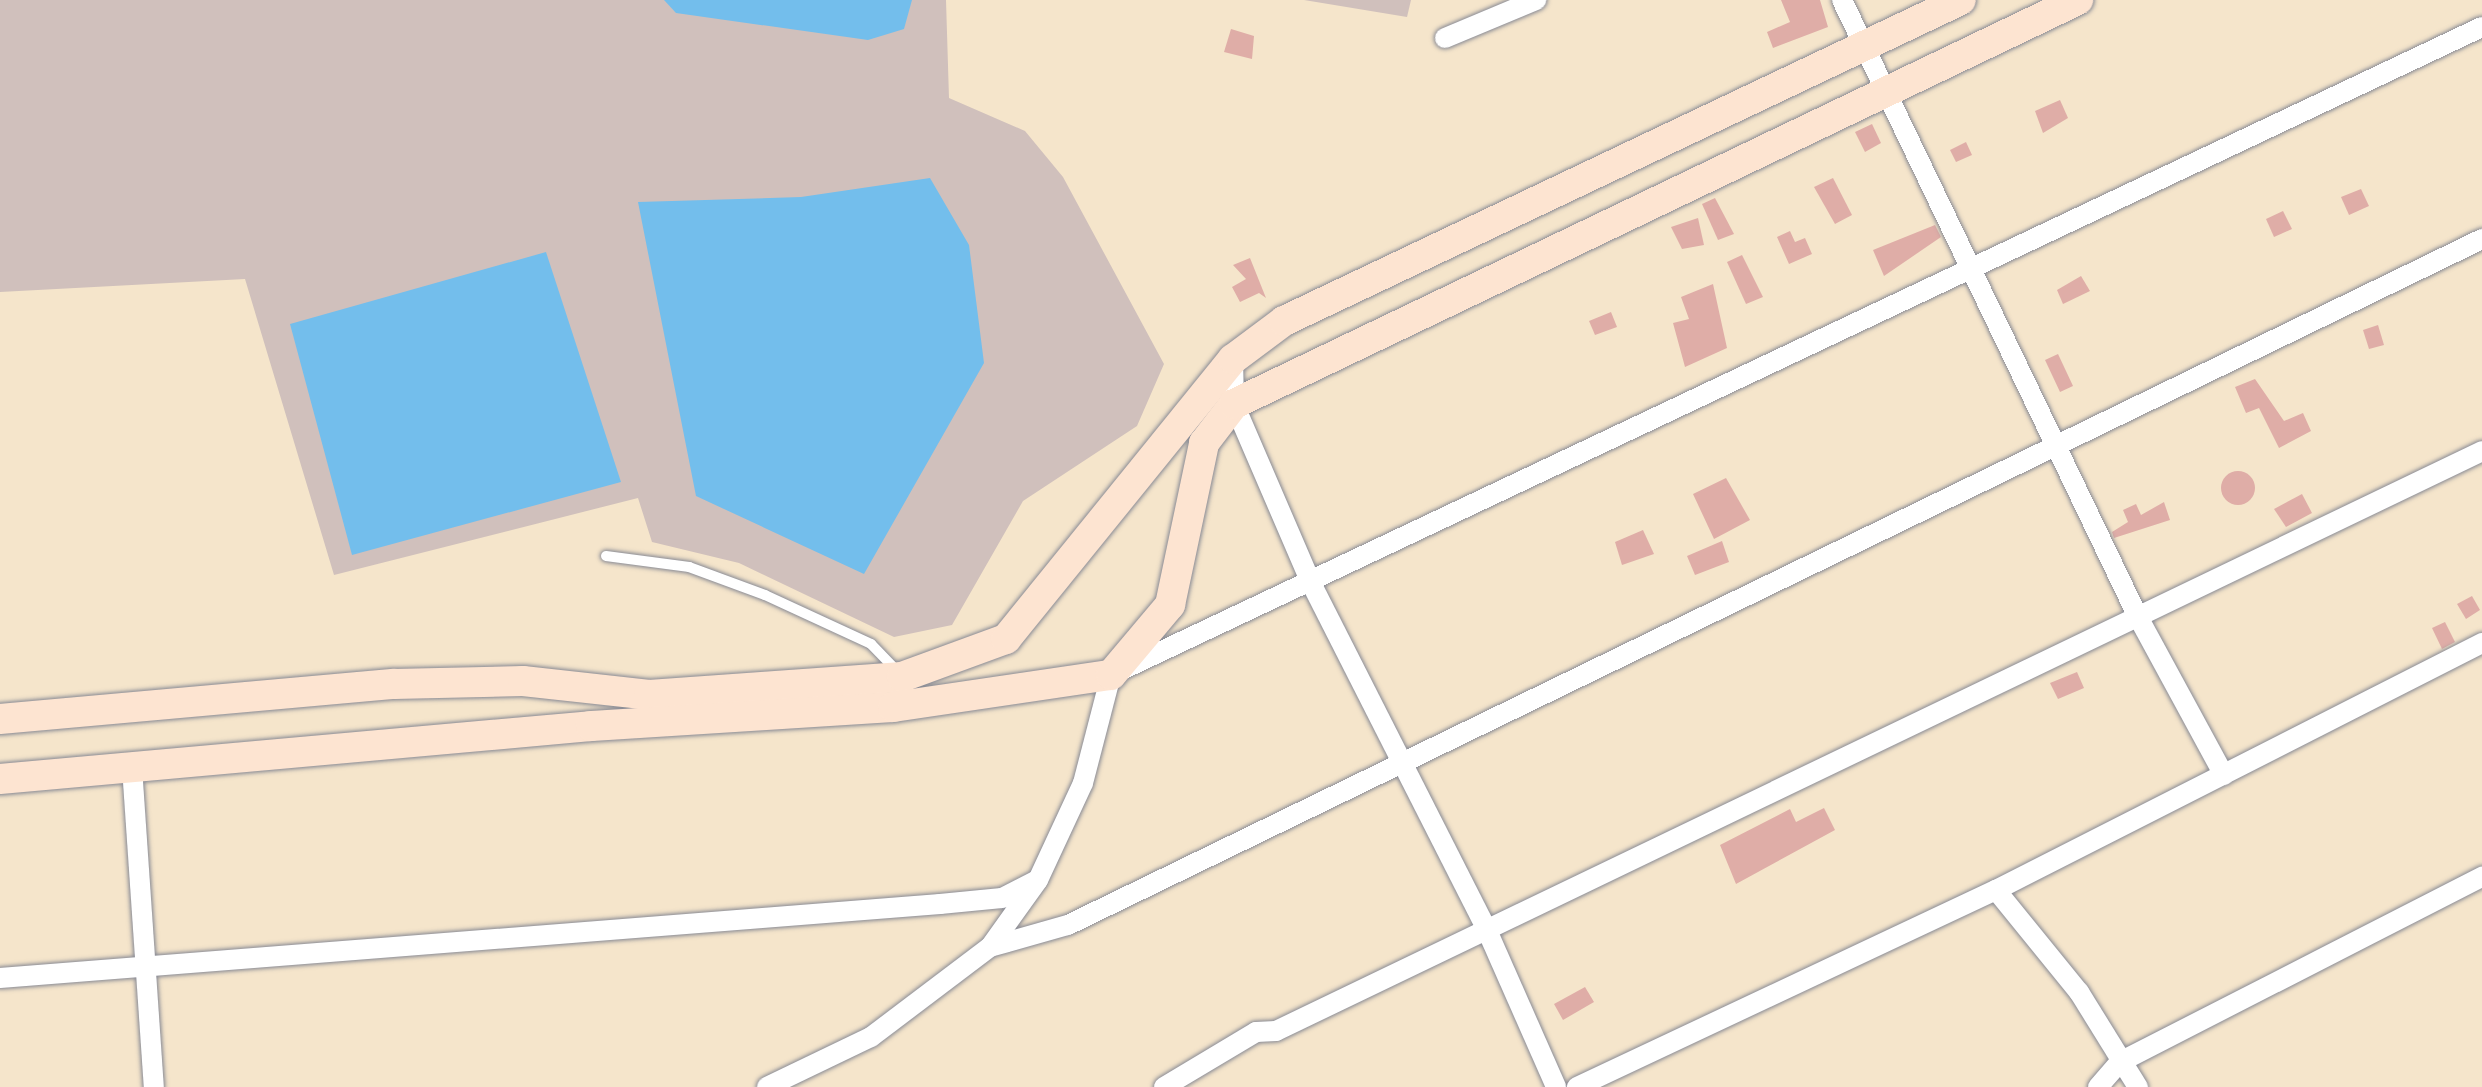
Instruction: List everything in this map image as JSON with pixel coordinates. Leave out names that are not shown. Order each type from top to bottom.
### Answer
[{"type":"street","points":[[1445,38],[1536,0]]},
{"type":"street","points":[[1842,0],[2137,615],[2224,775]]},
{"type":"street","points":[[0,719],[394,684],[523,681],[649,695],[902,677],[1006,639],[1233,359],[1284,321],[1961,0]]},
{"type":"street","points":[[767,1087],[871,1037],[990,947],[1038,880],[1083,783],[1111,675],[1170,605],[1204,443],[1234,404],[2078,0]]},
{"type":"street","points":[[0,779],[893,707],[1111,675],[1312,585],[1969,265],[2482,27]]},
{"type":"street","points":[[990,947],[1068,925],[2482,239]]},
{"type":"street","points":[[1233,359],[1234,404],[1312,585],[1399,762],[1486,928],[1556,1087]]},
{"type":"street","points":[[1164,1087],[1256,1032],[1276,1031],[2482,451]]},
{"type":"street","points":[[1577,1087],[1996,890],[2482,643]]},
{"type":"street","points":[[132,767],[154,1087]]},
{"type":"street","points":[[2098,1087],[2120,1062],[2482,877]]},
{"type":"street","points":[[0,978],[987,900],[1038,880]]},
{"type":"street","points":[[1996,890],[2079,992],[2138,1087]]},
{"type":"lane","points":[[606,556],[689,567],[765,595],[871,644],[902,677]]},
{"type":"shaded area","points":[[0,0],[946,0],[949,98],[1025,131],[1063,177],[1164,364],[1137,426],[1023,501],[952,625],[894,637],[739,563],[652,542],[638,498],[334,575],[245,279],[0,292]]},
{"type":"shaded area","points":[[1304,0],[1411,0],[1407,17]]},
{"type":"water","points":[[664,0],[912,0],[904,29],[868,40],[676,13]]},
{"type":"water","points":[[930,178],[969,245],[984,363],[864,574],[696,496],[638,202],[801,197]]},
{"type":"water","points":[[546,252],[621,482],[352,555],[290,324]]},
{"type":"building","points":[[1781,0],[1820,0],[1828,27],[1773,48],[1767,32],[1790,22]]},
{"type":"building","points":[[1231,29],[1254,36],[1252,59],[1224,52]]},
{"type":"building","points":[[2060,100],[2068,118],[2043,133],[2035,111]]},
{"type":"building","points":[[1872,124],[1881,143],[1865,152],[1855,132]]},
{"type":"building","points":[[1966,142],[1972,155],[1956,162],[1950,150]]},
{"type":"building","points":[[1833,178],[1852,215],[1835,224],[1814,187]]},
{"type":"building","points":[[2361,189],[2369,206],[2349,215],[2341,197]]},
{"type":"building","points":[[1715,198],[1734,234],[1718,240],[1702,204]]},
{"type":"building","points":[[2283,211],[2292,229],[2274,237],[2266,219]]},
{"type":"building","points":[[1698,218],[1704,245],[1682,249],[1671,227]]},
{"type":"building","points":[[1935,225],[1941,237],[1884,276],[1873,250]]},
{"type":"building","points":[[1790,231],[1795,242],[1805,238],[1812,254],[1789,264],[1777,237]]},
{"type":"building","points":[[1742,255],[1763,297],[1746,304],[1727,262]]},
{"type":"building","points":[[1250,258],[1266,298],[1259,293],[1240,302],[1232,287],[1246,279],[1233,265]]},
{"type":"building","points":[[2081,276],[2090,291],[2063,304],[2057,290]]},
{"type":"building","points":[[1713,284],[1727,348],[1685,367],[1673,323],[1689,319],[1681,297]]},
{"type":"building","points":[[1611,312],[1617,327],[1595,335],[1589,321]]},
{"type":"building","points":[[2378,325],[2384,345],[2369,349],[2363,330]]},
{"type":"building","points":[[2058,354],[2073,386],[2060,392],[2045,360]]},
{"type":"building","points":[[2255,379],[2284,421],[2303,413],[2311,431],[2279,448],[2259,408],[2246,413],[2235,387]]},
{"type":"building","points":[[2238,471],[2250,476],[2255,488],[2250,500],[2238,505],[2226,500],[2221,488],[2226,476]]},
{"type":"building","points":[[1726,478],[1750,520],[1714,539],[1693,494]]},
{"type":"building","points":[[2302,494],[2312,513],[2286,527],[2274,509]]},
{"type":"building","points":[[2164,502],[2170,520],[2114,538],[2112,532],[2128,522],[2123,510],[2136,504],[2141,515]]},
{"type":"building","points":[[1643,530],[1654,554],[1622,565],[1615,542]]},
{"type":"building","points":[[1722,541],[1729,562],[1695,575],[1687,556]]},
{"type":"building","points":[[2472,596],[2480,610],[2466,619],[2457,604]]},
{"type":"building","points":[[2445,622],[2455,642],[2442,649],[2432,628]]},
{"type":"building","points":[[2077,672],[2084,688],[2058,699],[2050,683]]},
{"type":"building","points":[[1824,808],[1835,830],[1736,884],[1720,845],[1790,809],[1796,822]]},
{"type":"building","points":[[1585,987],[1594,1002],[1563,1020],[1554,1004]]}]
